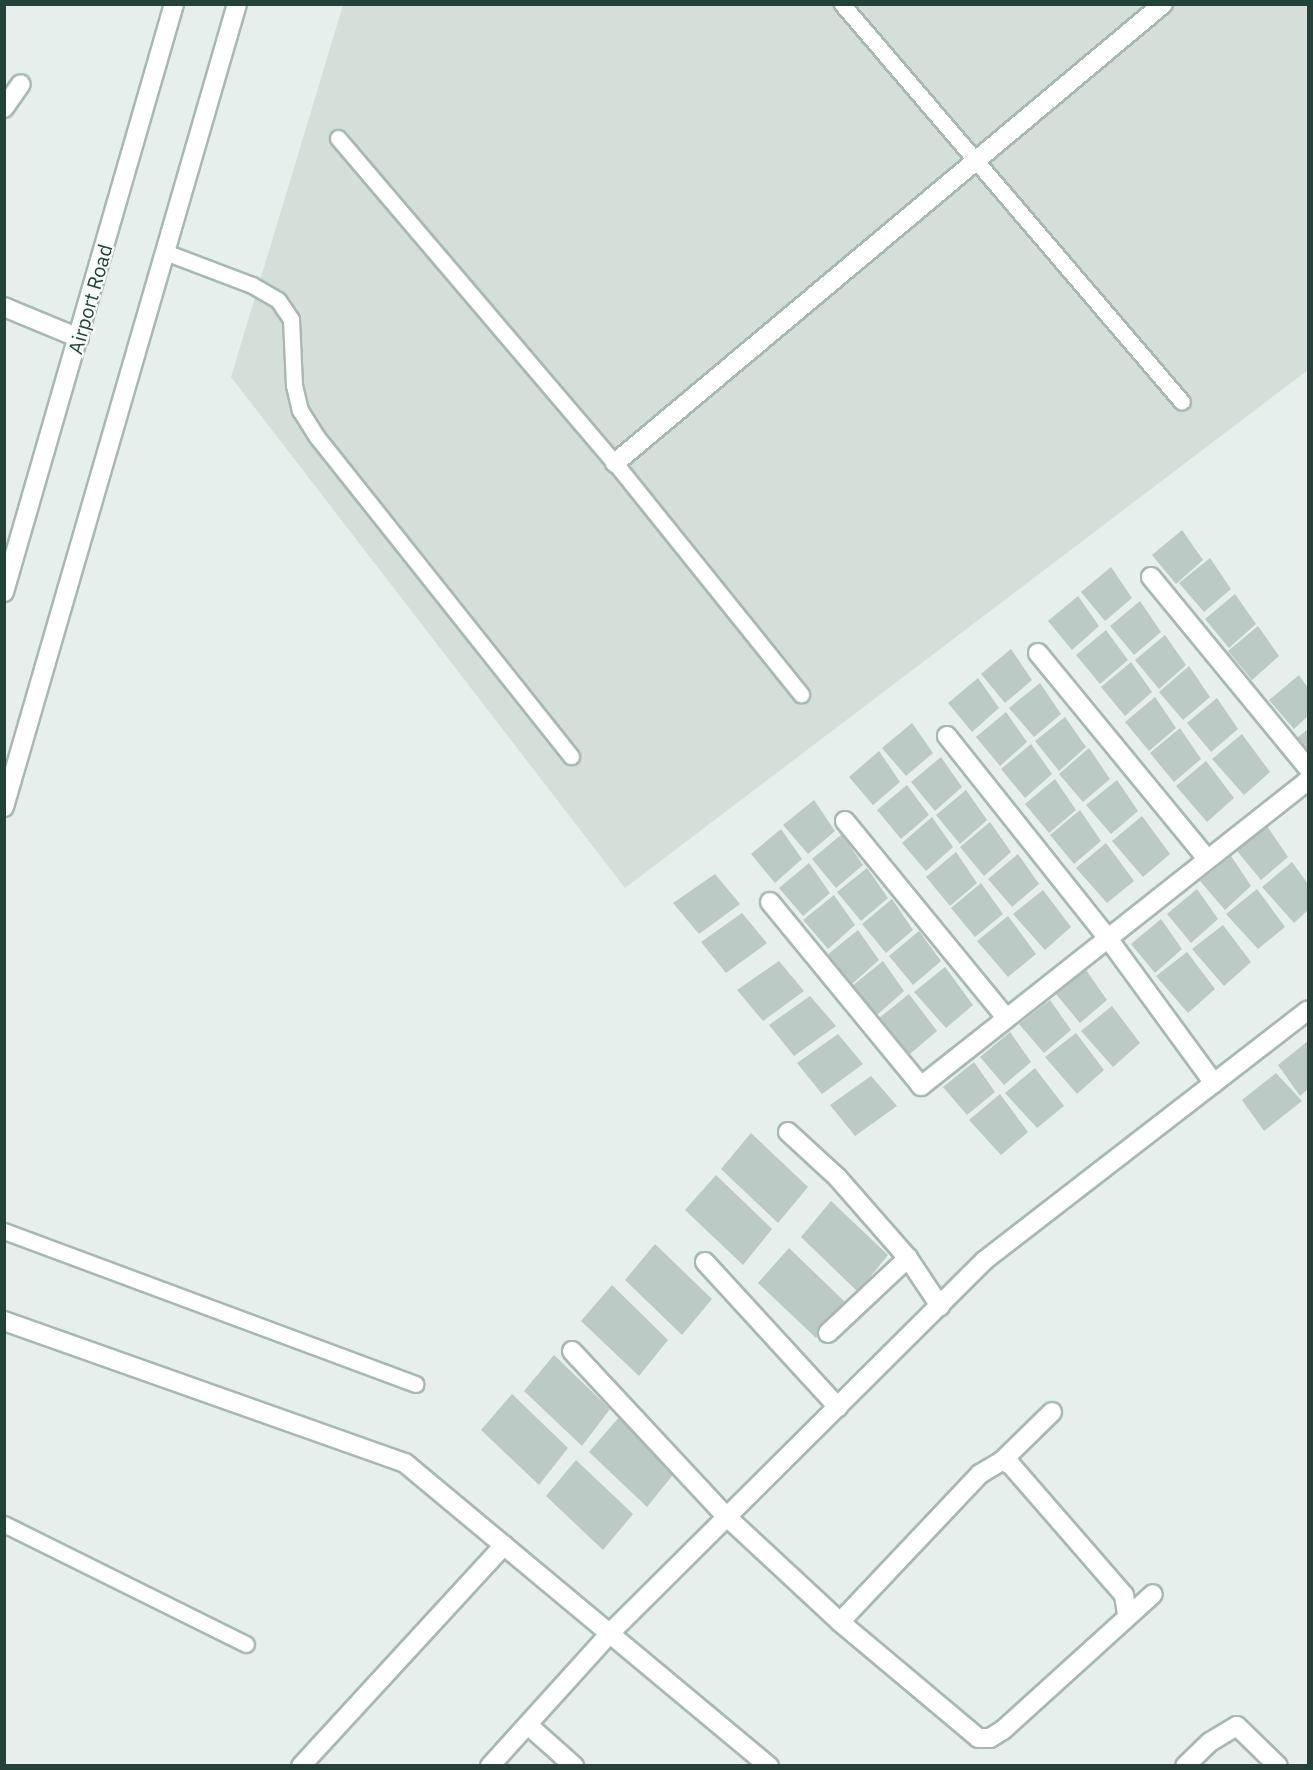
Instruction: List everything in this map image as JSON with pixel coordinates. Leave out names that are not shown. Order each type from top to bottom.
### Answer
[{"type":"street","name":"Airport Road","points":[[4,592],[174,4]]},
{"type":"street","points":[[4,807],[237,4]]},
{"type":"street","points":[[615,463],[1163,4]]},
{"type":"street","points":[[4,108],[21,84]]},
{"type":"street","points":[[4,307],[79,338]]},
{"type":"street","points":[[1151,577],[1308,768]]},
{"type":"street","points":[[1038,653],[1207,859]]},
{"type":"street","points":[[946,736],[1107,937],[1214,1083]]},
{"type":"street","points":[[770,902],[921,1086],[1308,780]]},
{"type":"street","points":[[845,821],[1006,1018]]},
{"type":"street","points":[[490,1766],[610,1633],[985,1260],[1308,1010]]},
{"type":"street","points":[[788,1132],[837,1177],[908,1258],[940,1306]]},
{"type":"street","points":[[828,1333],[908,1258]]},
{"type":"street","points":[[705,1262],[838,1407]]},
{"type":"street","points":[[4,1322],[405,1463],[769,1766]]},
{"type":"street","points":[[572,1350],[727,1517],[840,1622],[978,1738],[990,1738],[1153,1594]]},
{"type":"street","points":[[840,1622],[980,1474],[1002,1461],[1052,1412]]},
{"type":"street","points":[[1002,1461],[1011,1465],[1124,1594],[1127,1615]]},
{"type":"street","points":[[301,1766],[504,1545]]},
{"type":"street","points":[[528,1725],[574,1766]]},
{"type":"street","points":[[1185,1766],[1210,1742],[1237,1726],[1278,1766]]},
{"type":"lane","points":[[842,4],[1182,402]]},
{"type":"lane","points":[[338,138],[615,463],[801,694]]},
{"type":"lane","points":[[165,252],[252,285],[279,300],[293,327],[294,385],[300,410],[316,437],[571,756]]},
{"type":"lane","points":[[4,1231],[416,1384]]},
{"type":"lane","points":[[4,1524],[246,1644]]},
{"type":"shaded area","points":[[343,5],[1308,5],[1308,370],[625,888],[231,377]]},
{"type":"building","points":[[1182,530],[1203,560],[1176,584],[1152,555]]},
{"type":"building","points":[[1210,558],[1231,589],[1204,612],[1179,583]]},
{"type":"building","points":[[1111,567],[1132,598],[1105,621],[1081,592]]},
{"type":"building","points":[[1235,594],[1256,624],[1229,648],[1205,619]]},
{"type":"building","points":[[1078,596],[1099,626],[1072,650],[1048,621]]},
{"type":"building","points":[[1140,601],[1161,632],[1134,655],[1110,626]]},
{"type":"building","points":[[1258,626],[1279,656],[1252,680],[1228,651]]},
{"type":"building","points":[[1106,630],[1128,660],[1100,684],[1076,655]]},
{"type":"building","points":[[1165,635],[1186,665],[1159,689],[1135,660]]},
{"type":"building","points":[[1011,649],[1032,680],[1005,703],[981,674]]},
{"type":"building","points":[[1131,662],[1152,692],[1125,716],[1101,687]]},
{"type":"building","points":[[1189,666],[1210,697],[1183,720],[1159,692]]},
{"type":"building","points":[[1299,675],[1308,688],[1308,716],[1294,729],[1269,700]]},
{"type":"building","points":[[978,678],[999,708],[972,732],[948,703]]},
{"type":"building","points":[[1040,683],[1061,714],[1034,737],[1009,708]]},
{"type":"building","points":[[1155,697],[1176,728],[1149,751],[1125,722]]},
{"type":"building","points":[[1217,698],[1238,729],[1211,752],[1187,723]]},
{"type":"building","points":[[1006,712],[1027,742],[1000,766],[976,737]]},
{"type":"building","points":[[1065,717],[1086,747],[1059,771],[1035,741]]},
{"type":"building","points":[[912,723],[933,753],[906,776],[882,748]]},
{"type":"building","points":[[1180,728],[1201,759],[1174,782],[1150,753]]},
{"type":"building","points":[[1308,729],[1308,752],[1297,738]]},
{"type":"building","points":[[1242,734],[1270,772],[1244,795],[1212,759]]},
{"type":"building","points":[[1031,744],[1052,774],[1025,798],[1001,769]]},
{"type":"building","points":[[1089,748],[1110,779],[1083,802],[1059,774]]},
{"type":"building","points":[[879,751],[900,782],[873,805],[849,777]]},
{"type":"building","points":[[941,757],[962,787],[935,811],[911,782]]},
{"type":"building","points":[[1206,761],[1234,798],[1207,822],[1176,786]]},
{"type":"building","points":[[1055,779],[1076,810],[1049,833],[1025,804]]},
{"type":"building","points":[[1117,780],[1138,811],[1111,834],[1086,805]]},
{"type":"building","points":[[907,785],[929,815],[901,839],[877,810]]},
{"type":"building","points":[[966,790],[987,820],[960,844],[936,815]]},
{"type":"building","points":[[814,800],[835,831],[808,854],[783,825]]},
{"type":"building","points":[[1080,810],[1101,841],[1074,864],[1050,835]]},
{"type":"building","points":[[1142,816],[1170,854],[1143,877],[1112,841]]},
{"type":"building","points":[[932,817],[953,847],[926,871],[902,843]]},
{"type":"building","points":[[990,822],[1011,852],[984,876],[960,847]]},
{"type":"building","points":[[1267,826],[1288,857],[1261,880],[1237,851]]},
{"type":"building","points":[[781,829],[802,859],[775,883],[751,854]]},
{"type":"building","points":[[842,834],[863,865],[836,888],[812,859]]},
{"type":"building","points":[[1106,843],[1134,881],[1107,903],[1076,868]]},
{"type":"building","points":[[956,852],[977,883],[950,906],[926,877]]},
{"type":"building","points":[[1018,854],[1039,884],[1012,907],[988,879]]},
{"type":"building","points":[[1231,856],[1251,886],[1225,910],[1200,881]]},
{"type":"building","points":[[1292,862],[1308,884],[1308,910],[1294,923],[1262,887]]},
{"type":"building","points":[[809,863],[830,893],[803,916],[779,888]]},
{"type":"building","points":[[867,868],[888,898],[861,921],[837,892]]},
{"type":"building","points":[[715,874],[740,904],[699,934],[673,903]]},
{"type":"building","points":[[981,883],[1003,914],[975,937],[951,908]]},
{"type":"building","points":[[1197,889],[1218,919],[1191,943],[1167,914]]},
{"type":"building","points":[[1257,889],[1285,927],[1258,949],[1226,914]]},
{"type":"building","points":[[1043,890],[1071,927],[1045,950],[1013,914]]},
{"type":"building","points":[[834,895],[855,925],[828,949],[803,920]]},
{"type":"building","points":[[892,899],[913,930],[886,953],[862,924]]},
{"type":"building","points":[[742,913],[767,943],[726,973],[701,942]]},
{"type":"building","points":[[1008,916],[1036,954],[1008,977],[977,941]]},
{"type":"building","points":[[1161,919],[1182,949],[1155,973],[1131,944]]},
{"type":"building","points":[[1223,925],[1251,962],[1224,986],[1192,949]]},
{"type":"building","points":[[858,930],[879,960],[852,984],[827,955]]},
{"type":"building","points":[[919,931],[941,961],[913,985],[889,956]]},
{"type":"building","points":[[1187,952],[1215,989],[1188,1013],[1156,976]]},
{"type":"building","points":[[779,961],[804,991],[763,1021],[737,990]]},
{"type":"building","points":[[883,961],[904,991],[877,1015],[852,986]]},
{"type":"building","points":[[945,967],[973,1005],[946,1028],[914,992]]},
{"type":"building","points":[[1086,970],[1107,1000],[1080,1023],[1056,994]]},
{"type":"building","points":[[909,994],[937,1031],[910,1054],[878,1019]]},
{"type":"building","points":[[810,996],[836,1026],[794,1056],[769,1025]]},
{"type":"building","points":[[1050,1000],[1071,1030],[1044,1053],[1019,1024]]},
{"type":"building","points":[[1112,1006],[1140,1043],[1113,1067],[1081,1031]]},
{"type":"building","points":[[1010,1032],[1031,1062],[1004,1085],[980,1057]]},
{"type":"building","points":[[1076,1033],[1104,1070],[1077,1094],[1045,1057]]},
{"type":"building","points":[[838,1034],[863,1064],[822,1094],[797,1063]]},
{"type":"building","points":[[1308,1041],[1308,1089],[1300,1096],[1278,1065]]},
{"type":"building","points":[[974,1062],[995,1092],[967,1115],[943,1087]]},
{"type":"building","points":[[1035,1068],[1064,1106],[1037,1128],[1005,1093]]},
{"type":"building","points":[[1276,1073],[1302,1101],[1264,1131],[1242,1100]]},
{"type":"building","points":[[871,1076],[897,1106],[855,1136],[830,1105]]},
{"type":"building","points":[[1000,1094],[1028,1132],[1001,1155],[969,1120]]},
{"type":"building","points":[[751,1133],[808,1187],[778,1223],[721,1169]]},
{"type":"building","points":[[716,1175],[772,1229],[743,1265],[685,1210]]},
{"type":"building","points":[[831,1201],[888,1255],[858,1292],[801,1237]]},
{"type":"building","points":[[655,1244],[712,1299],[682,1335],[625,1280]]},
{"type":"building","points":[[789,1248],[845,1302],[816,1338],[758,1283]]},
{"type":"building","points":[[612,1285],[668,1340],[639,1376],[581,1321]]},
{"type":"building","points":[[554,1355],[610,1409],[582,1446],[524,1391]]},
{"type":"building","points":[[512,1394],[568,1448],[539,1485],[481,1430]]},
{"type":"building","points":[[620,1416],[676,1471],[647,1507],[589,1452]]},
{"type":"building","points":[[576,1460],[633,1514],[603,1550],[546,1496]]}]
